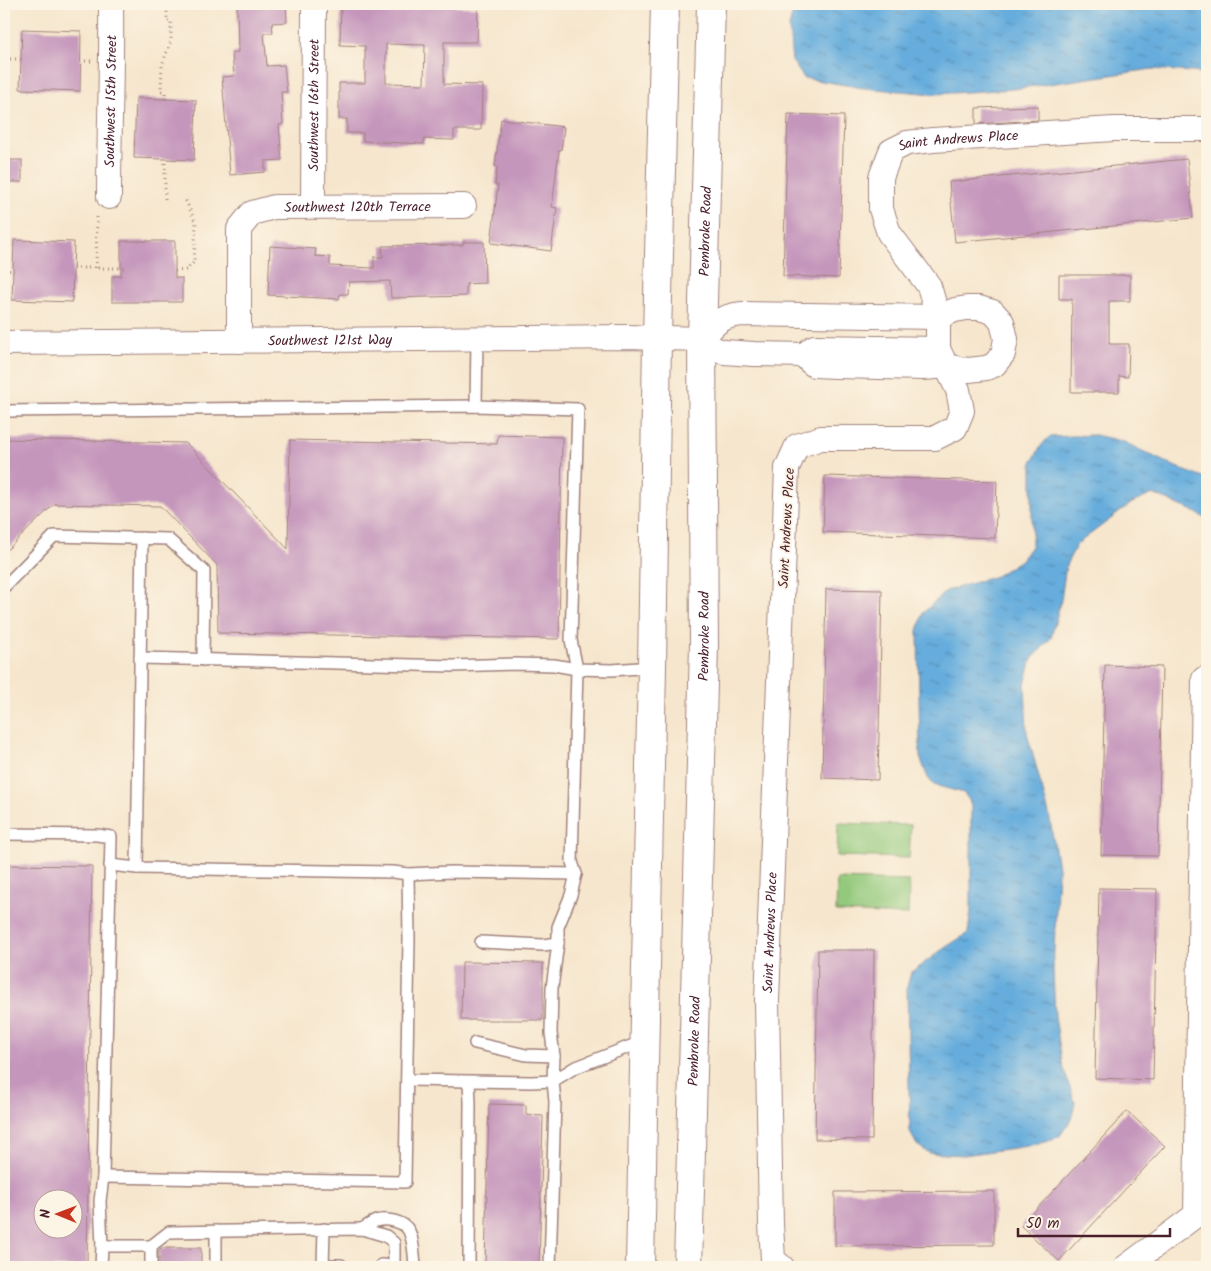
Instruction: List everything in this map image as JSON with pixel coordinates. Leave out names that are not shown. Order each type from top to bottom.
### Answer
[{"type":"main road","points":[[640,1267],[665,4]]},
{"type":"main road","name":"Pembroke Road","points":[[688,1267],[704,645],[702,339],[711,4]]},
{"type":"street","name":"Southwest 15th Street","points":[[103,204],[112,60],[111,4]]},
{"type":"street","name":"Southwest 16th Street","points":[[313,206],[314,4]]},
{"type":"street","name":"Saint Andrews Place","points":[[782,1267],[773,1260],[767,1002],[787,468],[797,446],[821,438],[935,438],[954,428],[962,411],[958,390],[943,357],[938,317],[929,286],[889,233],[881,209],[881,177],[891,152],[907,143],[1114,128],[1207,129]]},
{"type":"street","name":"Southwest 120th Terrace","points":[[240,341],[239,229],[252,213],[274,207],[464,206]]},
{"type":"street","points":[[967,308],[979,308],[993,312],[1002,322],[1006,339],[1003,354],[994,366],[969,370],[960,369],[943,357],[814,347],[806,355],[724,352],[714,349],[702,339],[720,320],[730,315],[938,317],[955,310],[967,308]]},
{"type":"street","name":"Southwest 121st Way","points":[[4,343],[621,337],[702,339]]},
{"type":"street","points":[[1126,1267],[1196,1215],[1204,679],[1207,679]]},
{"type":"lane","points":[[476,406],[477,339]]},
{"type":"lane","points":[[4,411],[476,406],[578,409],[571,640],[577,669],[572,862],[576,874],[558,927],[558,943],[552,988],[551,1033],[554,1056],[553,1081],[555,1102],[550,1267]]},
{"type":"lane","points":[[4,587],[54,536],[168,538],[204,571],[203,660]]},
{"type":"lane","points":[[137,868],[142,538]]},
{"type":"lane","points":[[140,658],[453,666],[515,664],[612,670],[652,666]]},
{"type":"lane","points":[[4,834],[111,837],[104,1177],[100,1201],[101,1267]]},
{"type":"lane","points":[[110,865],[137,868],[393,872],[408,874],[451,872],[576,874]]},
{"type":"lane","points":[[104,1177],[405,1182],[409,938],[408,874]]},
{"type":"lane","points":[[481,942],[543,945],[558,943]]},
{"type":"lane","points":[[407,1080],[469,1082],[553,1081],[574,1068],[645,1041]]},
{"type":"lane","points":[[474,1043],[526,1056],[554,1056]]},
{"type":"lane","points":[[469,1082],[469,1267]]},
{"type":"lane","points":[[362,1228],[377,1221],[393,1221],[404,1226],[409,1230],[415,1266]]},
{"type":"lane","points":[[102,1246],[151,1246],[169,1232],[362,1228],[386,1236],[394,1242],[394,1266],[381,1266]]},
{"type":"lane","points":[[324,1229],[323,1266],[342,1265]]},
{"type":"lane","points":[[216,1231],[216,1267]]},
{"type":"lane","points":[[151,1246],[151,1267]]},
{"type":"path","points":[[165,99],[165,92],[161,91],[162,65],[170,41],[171,21],[168,21],[168,4]]},
{"type":"path","points":[[4,89],[4,59],[21,59]]},
{"type":"path","points":[[165,159],[165,198]]},
{"type":"path","points":[[175,271],[186,270],[194,262],[196,223],[185,199]]},
{"type":"path","points":[[96,268],[103,204]]},
{"type":"path","points":[[73,268],[127,268]]},
{"type":"path","points":[[4,271],[13,270]]},
{"type":"green space","points":[[838,823],[911,825],[909,858],[837,856]]},
{"type":"green space","points":[[837,879],[909,881],[908,915],[836,912]]},
{"type":"water","points":[[795,4],[1207,4],[1207,73],[1152,69],[1014,89],[935,94],[864,88],[804,78],[792,61],[789,27]]},
{"type":"water","points":[[1095,435],[1122,441],[1167,463],[1207,478],[1207,519],[1153,494],[1132,503],[1077,544],[1066,565],[1061,600],[1051,638],[1032,659],[1025,684],[1027,733],[1049,814],[1058,868],[1053,970],[1055,1016],[1062,1063],[1075,1103],[1071,1120],[1059,1137],[1028,1146],[964,1155],[929,1153],[917,1145],[910,1132],[907,987],[911,973],[968,933],[971,911],[971,806],[964,793],[934,785],[928,778],[920,757],[918,631],[923,613],[946,591],[996,576],[1021,560],[1032,545],[1032,462],[1041,446],[1049,437]]},
{"type":"building","points":[[237,4],[286,4],[287,22],[272,23],[273,33],[264,33],[267,66],[284,65],[287,92],[281,92],[283,124],[279,125],[282,160],[265,161],[265,172],[230,175],[222,77],[234,76],[232,53],[238,52]]},
{"type":"building","points":[[341,4],[456,4],[456,7],[478,7],[477,42],[444,42],[444,84],[482,85],[481,130],[454,130],[454,140],[424,139],[424,144],[363,141],[363,133],[347,133],[347,119],[339,119],[339,83],[365,83],[365,46],[340,45]],"holes":[[[386,44],[425,45],[424,84],[386,83]]]},
{"type":"building","points":[[22,29],[81,31],[80,91],[20,89]]},
{"type":"building","points":[[136,98],[196,100],[194,160],[134,158]]},
{"type":"building","points":[[1038,106],[1038,120],[976,124],[976,108]]},
{"type":"building","points":[[788,114],[844,116],[839,278],[783,276]]},
{"type":"building","points":[[501,119],[564,127],[561,150],[559,150],[552,207],[557,208],[551,251],[491,243],[498,185],[495,185],[497,167],[495,166]]},
{"type":"building","points":[[1187,159],[1193,218],[955,242],[949,182]]},
{"type":"building","points":[[4,160],[22,160],[22,182],[4,182]]},
{"type":"building","points":[[14,240],[74,242],[72,302],[12,300]]},
{"type":"building","points":[[121,241],[175,241],[175,278],[182,278],[182,302],[112,302],[112,276],[121,276]]},
{"type":"building","points":[[463,242],[484,242],[485,283],[466,284],[466,296],[391,298],[390,281],[349,282],[348,294],[340,294],[339,299],[268,295],[270,246],[316,249],[315,256],[330,257],[330,266],[374,268],[374,257],[383,257],[382,246],[463,245]]},
{"type":"building","points":[[1059,275],[1130,275],[1130,301],[1109,301],[1109,344],[1129,344],[1128,377],[1119,376],[1119,392],[1071,392],[1072,299],[1059,299]]},
{"type":"building","points":[[498,435],[562,437],[559,639],[218,633],[217,565],[160,506],[54,504],[4,553],[4,439],[186,443],[288,549],[290,440],[497,444]]},
{"type":"building","points":[[825,476],[997,481],[995,538],[823,532]]},
{"type":"building","points":[[826,589],[882,590],[878,780],[822,778]]},
{"type":"building","points":[[1105,665],[1162,667],[1158,856],[1101,855]]},
{"type":"building","points":[[4,865],[92,866],[87,1267],[4,1267]]},
{"type":"building","points":[[1099,888],[1157,889],[1153,1080],[1095,1078]]},
{"type":"building","points":[[818,950],[874,950],[872,1140],[815,1139]]},
{"type":"building","points":[[462,962],[543,963],[543,1020],[461,1020]]},
{"type":"building","points":[[489,1104],[526,1105],[526,1115],[543,1116],[539,1267],[485,1267]]},
{"type":"building","points":[[1127,1111],[1165,1146],[1059,1261],[1021,1226]]},
{"type":"building","points":[[994,1191],[994,1245],[835,1246],[835,1192]]},
{"type":"building","points":[[161,1248],[201,1248],[201,1267],[159,1267],[159,1250]]}]
